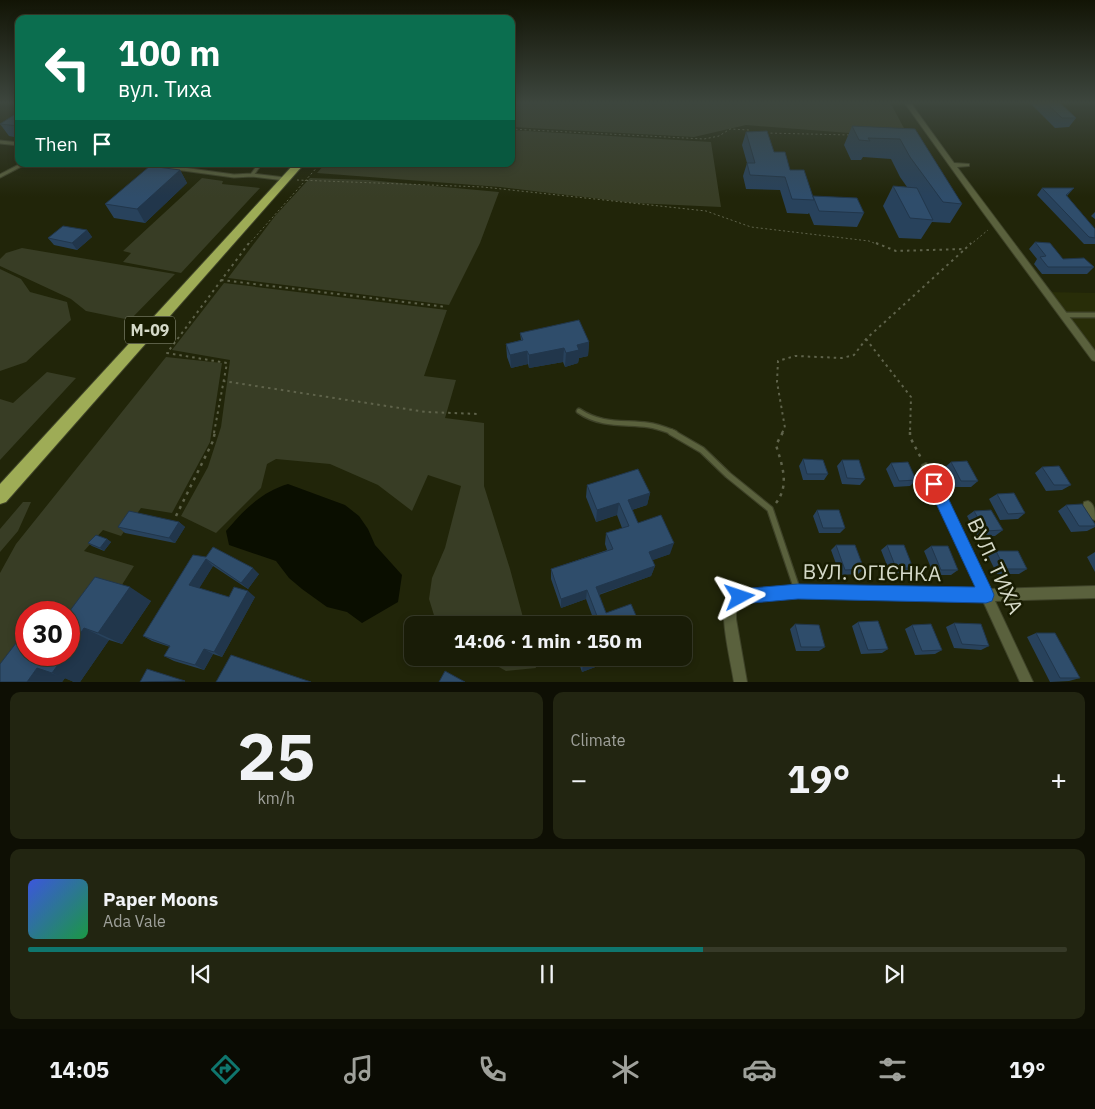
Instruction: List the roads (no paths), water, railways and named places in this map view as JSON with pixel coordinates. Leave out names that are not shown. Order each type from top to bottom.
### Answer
[{"type":"highway","name":"М-09","points":[[0,496],[296,167]]},
{"type":"street","points":[[930,134],[1095,358]]},
{"type":"street","points":[[952,165],[967,165]]},
{"type":"street","name":"ВУЛ. ТИХА","points":[[926,468],[1027,682]]},
{"type":"street","name":"ВУЛ. ОГІЄНКА","points":[[741,682],[730,619],[730,602],[740,597],[798,592],[986,595],[1095,592]]},
{"type":"lane","points":[[0,142],[15,144]]},
{"type":"lane","points":[[0,176],[17,167]]},
{"type":"lane","points":[[168,167],[234,176],[252,175],[285,179]]},
{"type":"lane","points":[[252,175],[258,167]]},
{"type":"lane","points":[[1063,315],[1095,315]]},
{"type":"lane","points":[[579,411],[589,418],[608,423],[650,425],[675,433],[702,450],[728,475],[770,509],[798,592]]}]
